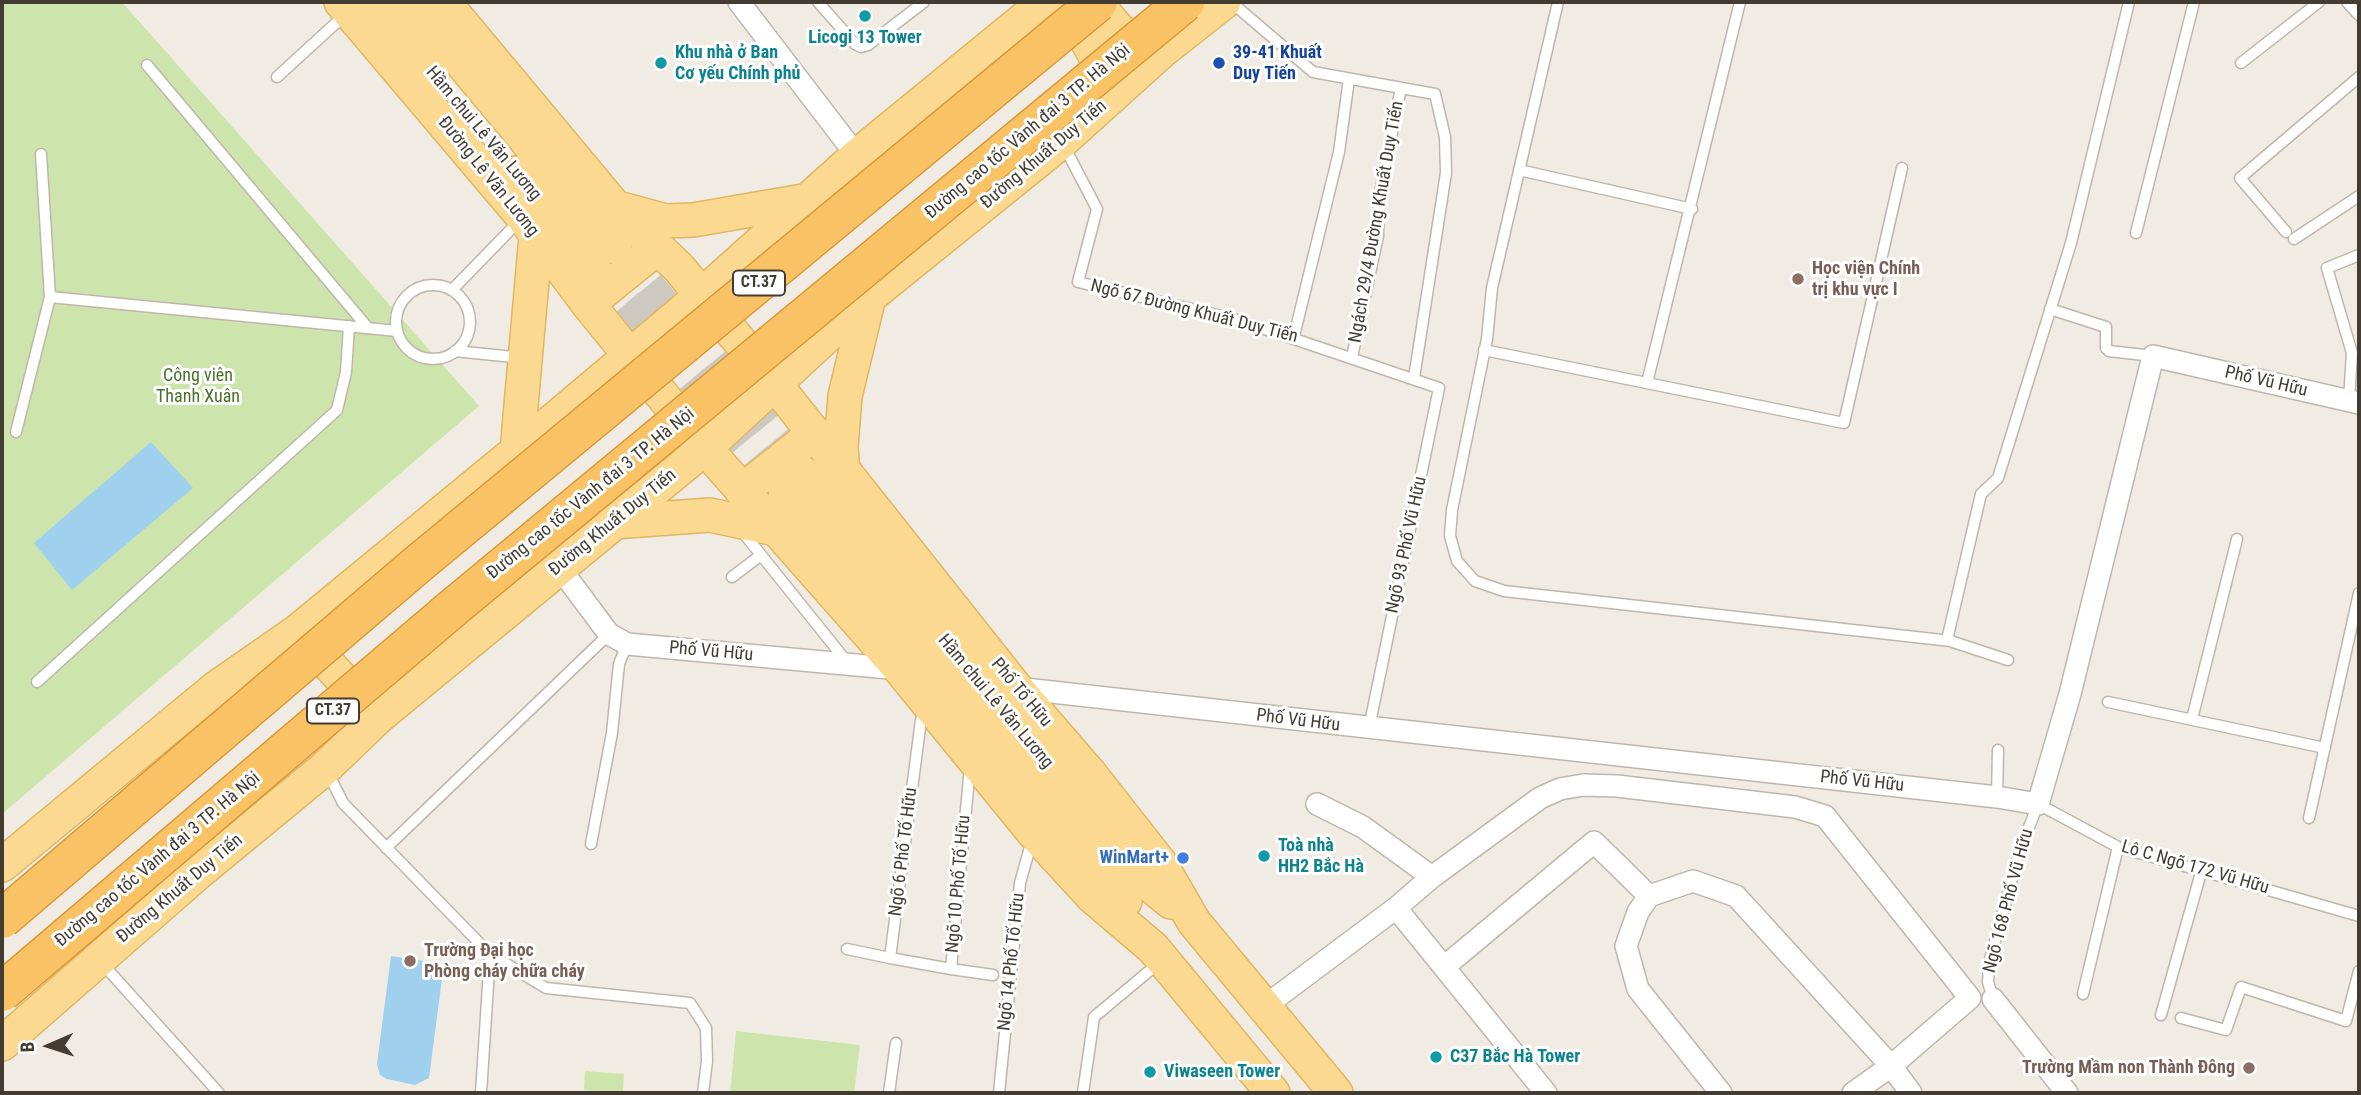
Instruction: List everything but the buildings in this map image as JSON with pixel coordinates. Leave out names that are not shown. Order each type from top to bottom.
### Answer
[{"type":"highway","name":"CT.37","points":[[2,919],[418,564],[1099,2]]},
{"type":"highway","name":"Đường cao tốc Vành đai 3 TP. Hà Nội","points":[[2,992],[454,607],[1185,2]]},
{"type":"highway","points":[[2,1017],[332,738],[666,432]]},
{"type":"highway","points":[[2,894],[164,756],[418,564]]},
{"type":"main road","name":"Hầm chui Lê Văn Lương","points":[[355,5],[605,256],[411,2]]},
{"type":"main road","points":[[444,2],[615,206],[702,295]]},
{"type":"main road","points":[[1099,2],[1105,15],[1119,30],[1139,43],[1162,51]]},
{"type":"main road","name":"Đường Khuất Duy Tiến","points":[[2,1044],[98,959],[325,768],[377,717],[705,448],[869,297],[1061,142],[1162,51],[1224,2]]},
{"type":"main road","points":[[2,865],[216,688],[298,631],[517,451],[702,295],[857,156],[1040,4],[1085,37],[1097,59],[1110,100]]},
{"type":"main road","name":"Đường Lê Văn Lương","points":[[355,5],[630,355]]},
{"type":"main road","points":[[615,206],[666,221],[726,215],[811,200]]},
{"type":"main road","points":[[517,451],[526,358],[530,226]]},
{"type":"main road","points":[[588,304],[657,248]]},
{"type":"main road","name":"Phố Tố Hữu","points":[[702,295],[815,433],[843,472],[1016,688],[1091,775],[1160,863],[1194,922],[1336,1093]]},
{"type":"main road","points":[[843,472],[841,447],[845,397],[869,297]]},
{"type":"main road","points":[[630,355],[705,448],[737,505],[900,669],[1034,833],[1093,897],[1158,954],[1273,1093]]},
{"type":"main road","points":[[613,522],[687,514],[737,505],[815,433]]},
{"type":"main road","name":"Hầm chui Lê Văn Lương","points":[[1158,954],[1122,897],[795,482],[1143,879],[1194,922]]},
{"type":"main road","points":[[298,631],[377,717]]},
{"type":"street","points":[[747,5],[857,156]]},
{"type":"street","points":[[2038,804],[2070,694],[2152,356]]},
{"type":"street","name":"Phố Vũ Hữu","points":[[2152,356],[2354,401]]},
{"type":"street","points":[[559,567],[618,639]]},
{"type":"street","name":"Phố Vũ Hữu","points":[[618,639],[900,669]]},
{"type":"street","name":"Phố Vũ Hữu","points":[[1016,688],[1997,797],[2038,804]]},
{"type":"street","points":[[1265,1006],[1396,908],[1432,877],[1541,798],[1560,789],[1583,785],[1795,807],[1825,816],[1970,998],[1891,1066],[1853,1093]]},
{"type":"street","points":[[1317,804],[1363,827],[1432,877]]},
{"type":"street","points":[[1444,967],[1594,842],[1649,896]]},
{"type":"street","points":[[1721,1093],[1638,989],[1626,946],[1638,912],[1649,896],[1693,881],[1736,896],[1891,1066],[1911,1093]]},
{"type":"street","points":[[1396,908],[1546,1093]]},
{"type":"street","points":[[1993,999],[2067,1093]]},
{"type":"lane","points":[[818,2],[855,44],[862,47],[923,2]]},
{"type":"lane","points":[[1231,2],[1313,72],[1435,94],[1445,137],[1446,173],[1414,378]]},
{"type":"lane","points":[[1558,2],[1492,288],[1484,350],[1451,510],[1450,536],[1457,561],[1475,581],[1504,591],[1951,641],[2008,660]]},
{"type":"lane","points":[[1647,383],[1692,209],[1740,2]]},
{"type":"lane","points":[[1951,641],[1947,640],[1981,494],[1998,478],[2071,243],[2129,2]]},
{"type":"lane","points":[[2136,233],[2194,2]]},
{"type":"lane","points":[[2241,62],[2319,2]]},
{"type":"lane","points":[[2347,2],[2359,15]]},
{"type":"lane","points":[[277,77],[355,5]]},
{"type":"lane","points":[[147,65],[368,328]]},
{"type":"lane","points":[[2359,77],[2240,178],[2290,235],[2359,196]]},
{"type":"lane","points":[[1294,337],[1339,152],[1349,79]]},
{"type":"lane","name":"Ngách 29/4 Đường Khuất Duy Tiến","points":[[1352,357],[1378,236],[1380,198],[1401,88]]},
{"type":"lane","name":"Ngõ 67 Đường Khuất Duy Tiến","points":[[1061,142],[1097,209],[1078,282],[1238,320],[1414,378]]},
{"type":"lane","points":[[16,432],[50,298],[41,154]]},
{"type":"lane","points":[[1484,350],[1844,423],[1902,168]]},
{"type":"lane","points":[[1519,170],[1692,209]]},
{"type":"lane","points":[[452,290],[530,226]]},
{"type":"lane","points":[[2354,401],[2352,353],[2327,268],[2359,255]]},
{"type":"lane","points":[[428,285],[452,290],[461,298],[470,320],[463,343],[444,356],[421,357],[411,351],[397,331],[399,307],[416,289],[428,285]]},
{"type":"lane","points":[[50,298],[397,331]]},
{"type":"lane","points":[[2050,309],[2106,327],[2109,351],[2152,356]]},
{"type":"lane","points":[[37,682],[337,410],[346,372],[349,326]]},
{"type":"lane","points":[[455,351],[526,358]]},
{"type":"lane","name":"Ngõ 93 Phố Vũ Hữu","points":[[1369,729],[1439,388],[1414,378]]},
{"type":"lane","points":[[2192,719],[2237,539]]},
{"type":"lane","points":[[733,577],[771,542],[849,664]]},
{"type":"lane","points":[[2309,818],[2359,593]]},
{"type":"lane","points":[[591,844],[612,733],[619,664],[618,639]]},
{"type":"lane","points":[[386,848],[618,639]]},
{"type":"lane","points":[[2108,702],[2325,748]]},
{"type":"lane","name":"Ngõ 6 Phố Tố Hữu","points":[[890,958],[921,720],[929,703]]},
{"type":"lane","points":[[1997,797],[1998,750]]},
{"type":"lane","name":"Ngõ 10 Phố Tố Hữu","points":[[971,756],[951,969],[993,975]]},
{"type":"lane","points":[[325,768],[343,803],[490,954],[546,988],[690,1003],[706,1028],[707,1061],[703,1093]]},
{"type":"lane","name":"Lô C Ngõ 172 Vũ Hữu","points":[[2038,804],[2118,846],[2359,916]]},
{"type":"lane","name":"Ngõ 168 Phố Vũ Hữu","points":[[1993,999],[1988,982],[1989,963],[2019,853],[2038,804]]},
{"type":"lane","name":"Ngõ 14 Phố Tố Hữu","points":[[999,1093],[1020,883],[1034,833]]},
{"type":"lane","points":[[2082,994],[2118,846]]},
{"type":"lane","points":[[2161,1015],[2202,869]]},
{"type":"lane","points":[[846,949],[951,969]]},
{"type":"lane","points":[[481,1093],[490,954]]},
{"type":"lane","points":[[1083,1093],[1094,1017],[1158,954]]},
{"type":"lane","points":[[98,959],[219,1093]]},
{"type":"lane","points":[[2181,1018],[2226,1030],[2241,987],[2346,1021],[2359,971]]},
{"type":"lane","points":[[890,1093],[896,1043]]},
{"type":"green space","name":"Công viên Thanh Xuân","points":[[2,2],[122,2],[479,406],[2,814]]},
{"type":"green space","points":[[736,1031],[860,1045],[854,1093],[730,1093]]},
{"type":"green space","points":[[585,1071],[624,1074],[623,1093],[584,1090]]},
{"type":"water","points":[[151,442],[193,488],[72,590],[34,543]]},
{"type":"water","points":[[391,956],[444,964],[429,1078],[415,1085],[387,1079],[380,1075],[377,1064]]},
{"type":"tunnel","points":[[616,247],[805,474]]},
{"type":"tunnel","points":[[594,265],[785,491]]},
{"type":"place","name":"Licogi 13 Tower","points":[[865,16]]},
{"type":"place","name":"Khu nhà ở Ban Cơ yếu Chính phủ","points":[[661,63]]},
{"type":"place","name":"39-41 Khuất Duy Tiến","points":[[1219,63]]},
{"type":"place","name":"Học viện Chính trị khu vực I","points":[[1798,279]]},
{"type":"place","name":"Toà nhà HH2 Bắc Hà","points":[[1264,856]]},
{"type":"place","name":"WinMart+","points":[[1183,858]]},
{"type":"place","name":"Trường Đại học Phòng cháy chữa cháy","points":[[410,961]]},
{"type":"place","name":"C37 Bắc Hà Tower","points":[[1436,1057]]},
{"type":"place","name":"Trường Mầm non Thành Đông","points":[[2249,1068]]},
{"type":"place","name":"Viwaseen Tower","points":[[1150,1072]]}]
